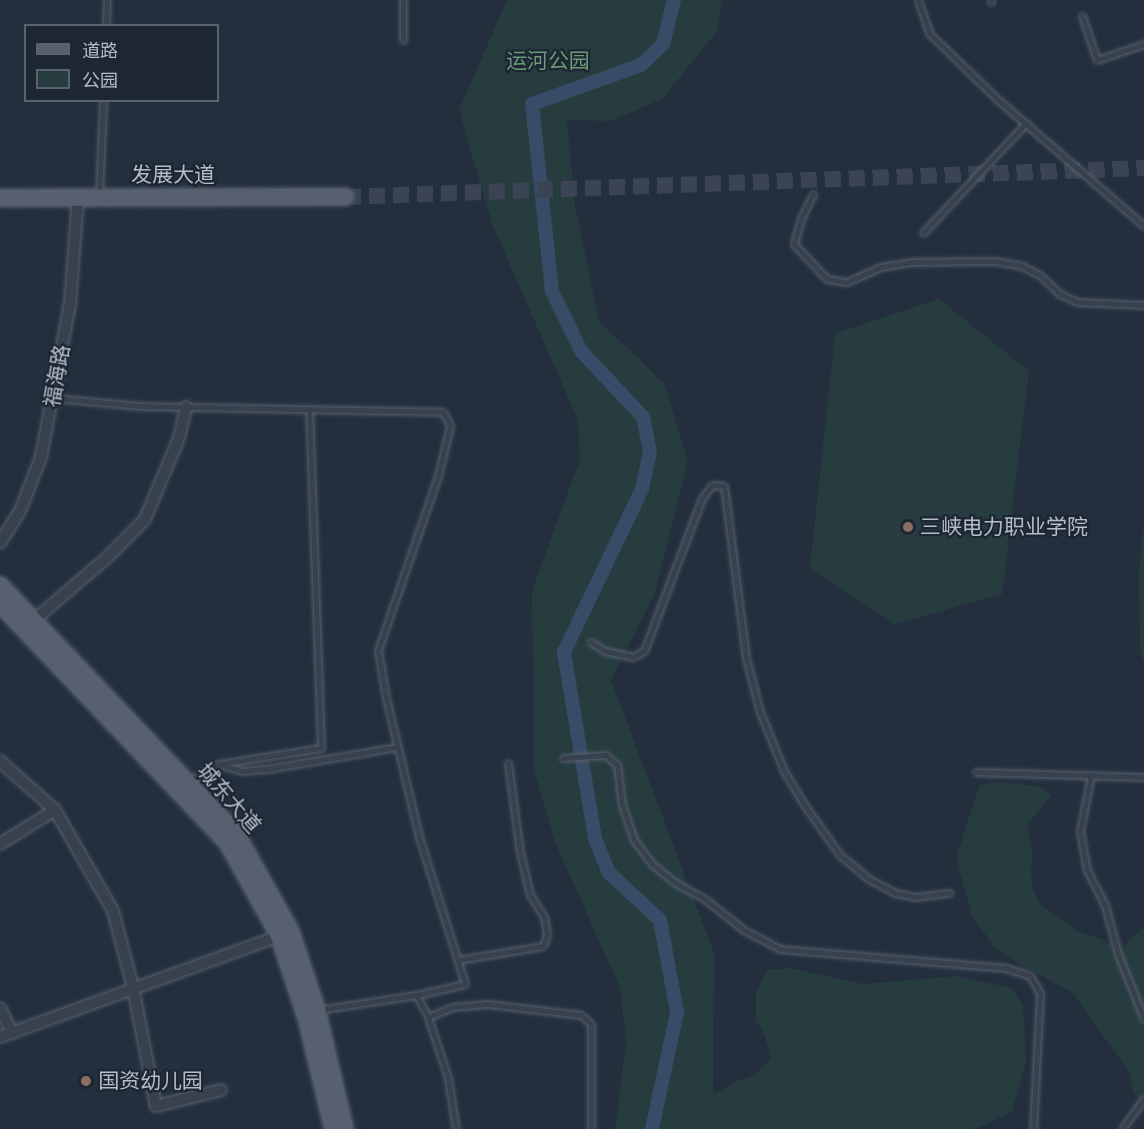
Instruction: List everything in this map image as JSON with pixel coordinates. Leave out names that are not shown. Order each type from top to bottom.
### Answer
[{"type":"main road","name":"发展大道","points":[[0,198],[345,197]]},
{"type":"main road","name":"城东大道","points":[[0,585],[237,835],[285,934],[317,1011],[345,1129]]},
{"type":"main road","name":"城东大道","points":[[0,604],[227,842],[285,934],[333,1129]]},
{"type":"street","name":"福海路","points":[[0,543],[20,511],[41,457],[70,304],[78,198]]},
{"type":"street","points":[[33,621],[110,555],[146,519],[171,458],[186,407]]},
{"type":"street","points":[[0,761],[55,810],[113,910],[133,987],[156,1106],[221,1090]]},
{"type":"street","points":[[0,843],[55,810]]},
{"type":"street","points":[[0,1037],[133,987],[285,934]]},
{"type":"street","points":[[0,1008],[12,1033]]},
{"type":"lane","points":[[106,24],[107,0]]},
{"type":"lane","points":[[403,0],[403,40]]},
{"type":"lane","points":[[918,0],[930,34],[1026,123],[1144,226]]},
{"type":"lane","points":[[1082,16],[1097,60],[1144,44]]},
{"type":"lane","points":[[99,198],[103,102]]},
{"type":"lane","points":[[923,233],[1026,123]]},
{"type":"lane","points":[[813,194],[801,219],[794,244],[827,279],[847,282],[880,267],[911,262],[995,261],[1022,266],[1040,275],[1060,294],[1077,302],[1144,305]]},
{"type":"lane","points":[[54,398],[186,407],[443,412],[450,426],[438,476],[378,650],[386,698],[419,837],[465,984],[416,995],[317,1011]]},
{"type":"lane","points":[[186,782],[219,764],[321,748],[309,409]]},
{"type":"lane","points":[[591,642],[605,651],[633,657],[644,651],[702,498],[712,485],[724,486],[746,658],[760,712],[784,771],[805,806],[840,855],[867,878],[895,893],[916,897],[950,893]]},
{"type":"lane","points":[[219,764],[242,771],[267,769],[398,747]]},
{"type":"lane","points":[[563,758],[606,755],[617,765],[622,806],[634,840],[652,864],[674,882],[706,900],[753,935],[780,949],[1005,968],[1030,976],[1040,993],[1033,1129]]},
{"type":"lane","points":[[458,960],[543,946],[547,935],[544,917],[530,895],[522,863],[508,763]]},
{"type":"lane","points":[[976,772],[1144,777]]},
{"type":"lane","points":[[1091,775],[1080,831],[1087,870],[1105,905],[1118,954],[1144,1019]]},
{"type":"lane","points":[[416,995],[428,1017],[448,1078],[456,1129]]},
{"type":"lane","points":[[428,1017],[453,1007],[487,1004],[581,1015],[591,1024],[591,1129]]},
{"type":"lane","points":[[1122,1129],[1144,1099]]},
{"type":"green space","name":"运河公园","points":[[507,0],[722,0],[717,31],[662,99],[611,121],[567,120],[575,206],[599,321],[664,383],[688,461],[655,593],[611,680],[714,953],[713,1095],[734,1082],[755,1075],[771,1058],[765,1036],[756,1021],[756,992],[768,970],[790,968],[863,984],[956,976],[1012,988],[1023,1006],[1026,1061],[1012,1112],[982,1126],[973,1129],[615,1129],[626,1041],[620,988],[555,842],[534,771],[532,590],[580,460],[578,420],[492,224],[459,110]]},
{"type":"green space","points":[[939,299],[1029,371],[1002,594],[895,624],[810,568],[835,333]]},
{"type":"green space","points":[[1144,521],[1144,664],[1140,650],[1139,571]]},
{"type":"green space","points":[[992,782],[1044,788],[1051,796],[1027,825],[1033,855],[1031,871],[1033,889],[1040,904],[1077,931],[1123,947],[1144,927],[1144,1104],[1134,1094],[1129,1072],[1072,992],[1012,960],[993,945],[972,916],[956,858],[979,786]]},
{"type":"waterway","points":[[652,1129],[677,1012],[660,920],[609,873],[595,838],[564,652],[642,489],[650,452],[643,417],[581,351],[552,291],[532,104],[641,65],[663,44],[674,0]]},
{"type":"tunnel","points":[[345,197],[1144,168]]},
{"type":"place","name":"三峡电力职业学院","points":[[908,527]]},
{"type":"place","name":"国资幼儿园","points":[[86,1081]]}]
